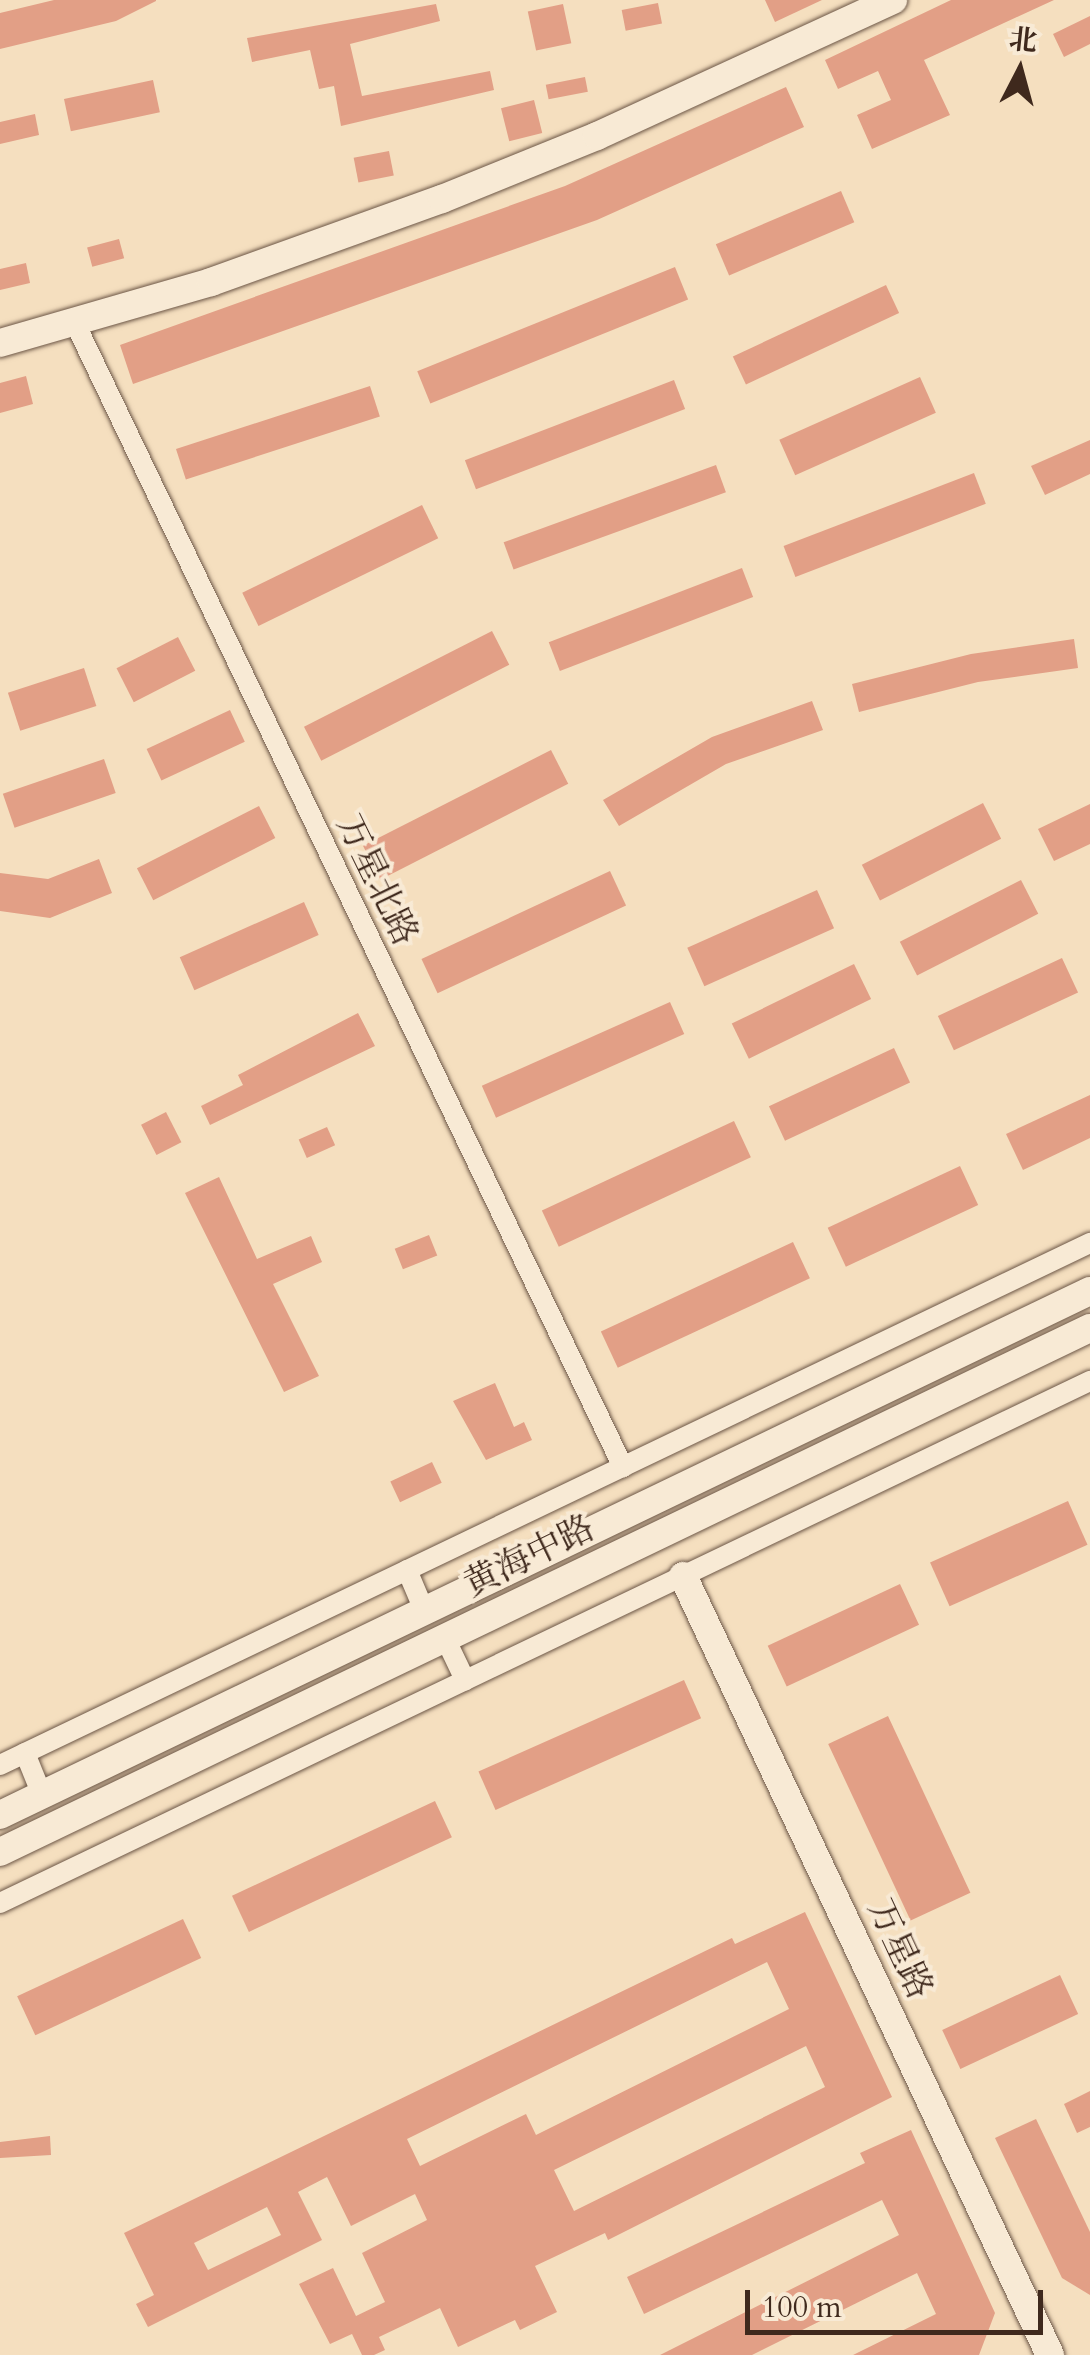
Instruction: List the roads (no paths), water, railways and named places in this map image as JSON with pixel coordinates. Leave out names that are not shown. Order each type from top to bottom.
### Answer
[{"type":"street","points":[[0,343],[211,282],[442,199],[598,136],[893,0]]},
{"type":"street","name":"万星北路","points":[[74,321],[623,1467]]},
{"type":"street","name":"黄海中路","points":[[0,1765],[623,1467],[1088,1251]]},
{"type":"street","name":"黄海中路","points":[[0,1815],[1090,1292]]},
{"type":"street","name":"黄海中路","points":[[0,1852],[1090,1328]]},
{"type":"street","points":[[0,1903],[1090,1381]]},
{"type":"street","points":[[407,1570],[424,1610]]},
{"type":"street","name":"万星路","points":[[683,1576],[1050,2355]]},
{"type":"street","points":[[445,1638],[465,1680]]},
{"type":"street","points":[[25,1753],[42,1794]]}]
